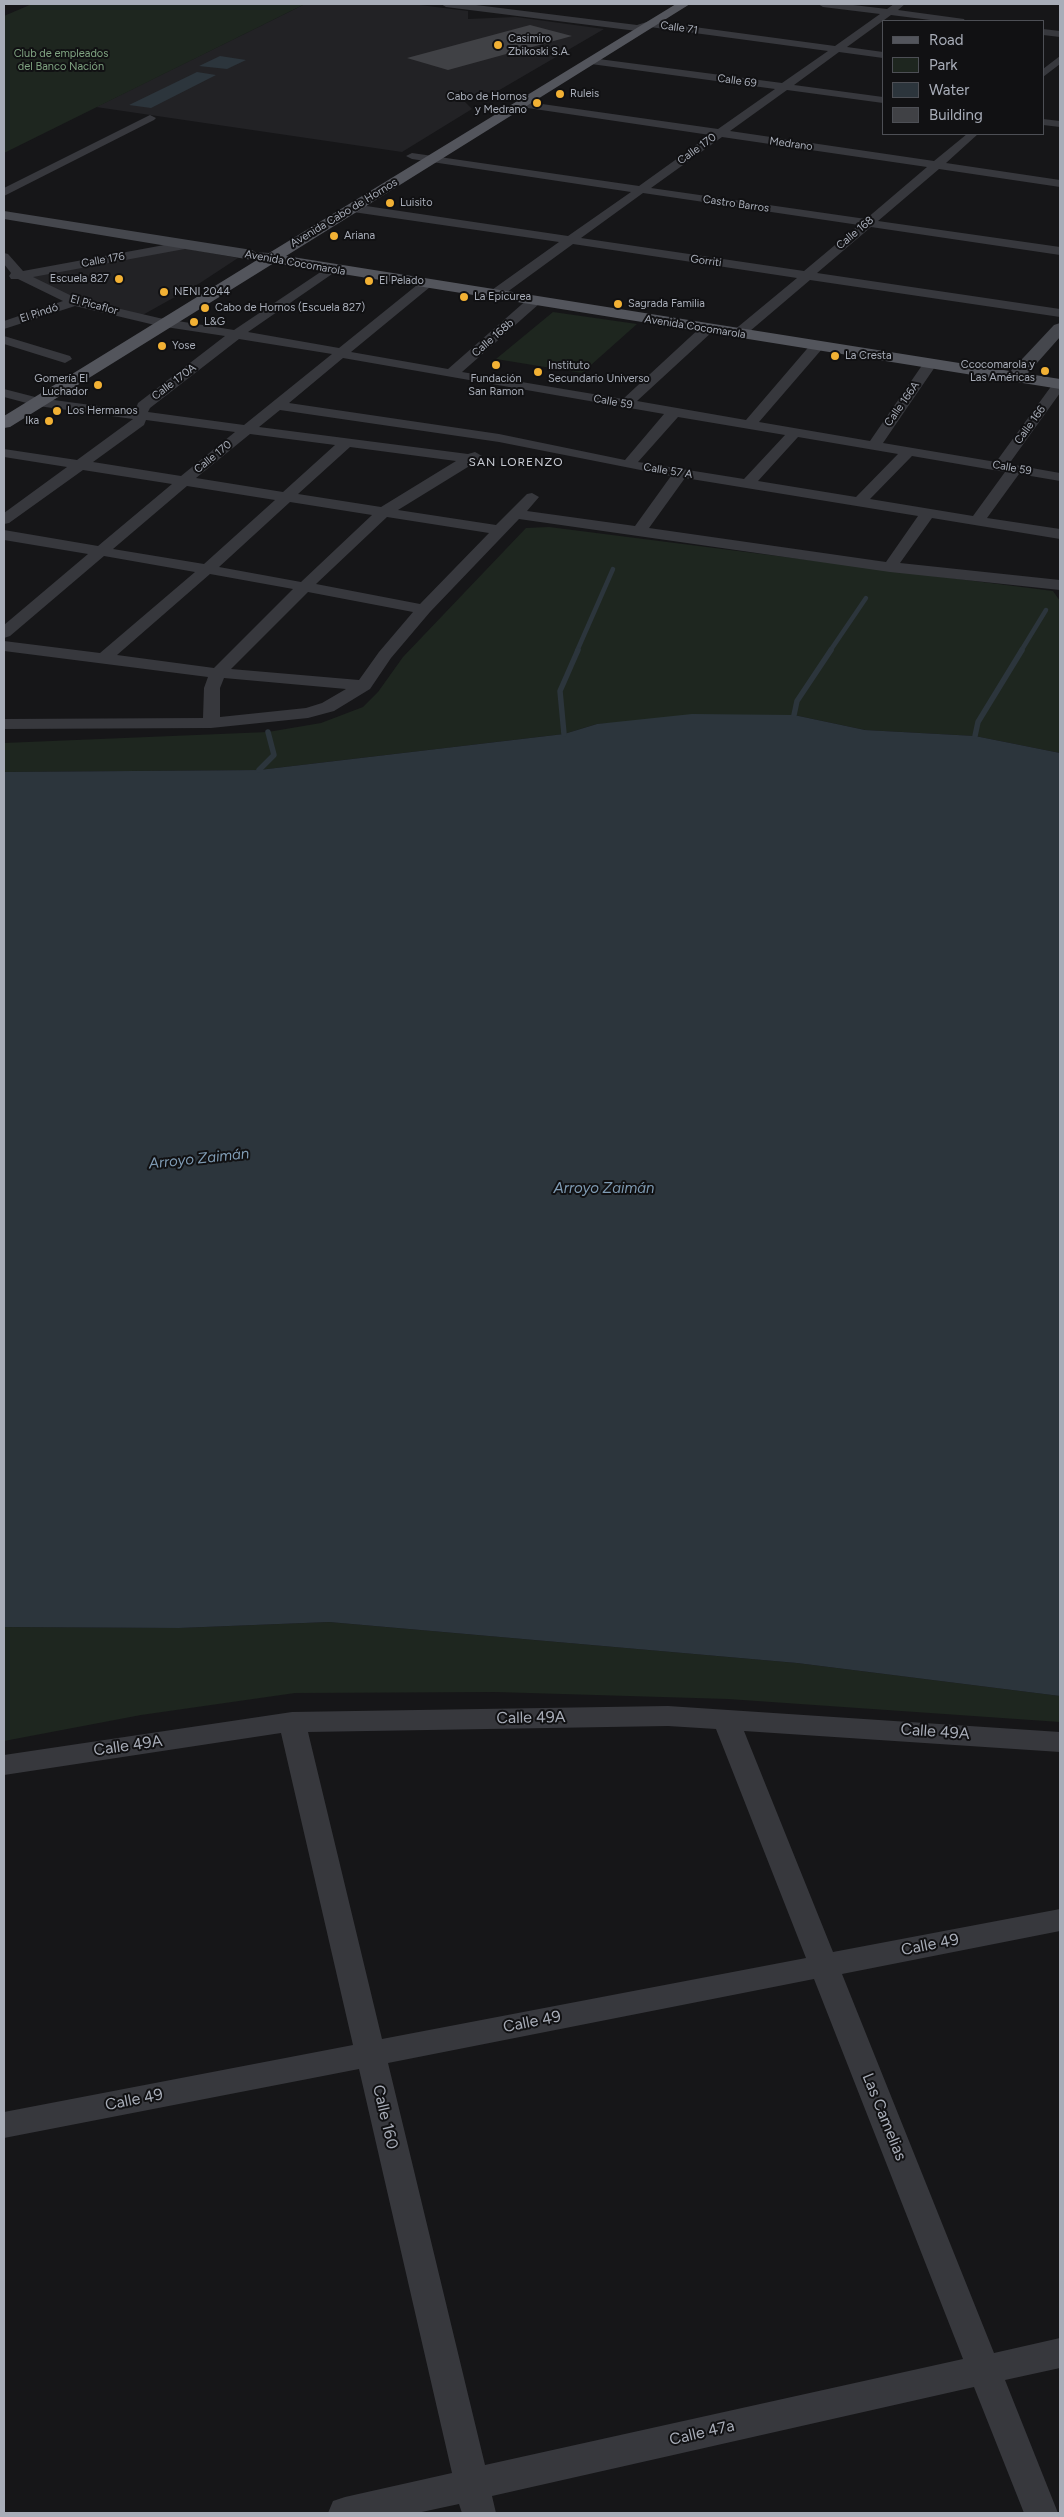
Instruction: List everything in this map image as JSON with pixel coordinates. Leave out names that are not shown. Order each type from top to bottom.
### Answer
[{"type":"main road","name":"Avenida Cabo de Hornos","points":[[4,406],[12,395],[146,319],[664,4]]},
{"type":"main road","name":"Avenida Cabo de Hornos","points":[[4,423],[684,4]]},
{"type":"main road","name":"Avenida Cocomarola","points":[[4,215],[534,302],[1060,384]]},
{"type":"main road","points":[[1015,377],[1060,328]]},
{"type":"street","name":"Calle 71","points":[[446,4],[481,6],[637,28],[650,24],[882,55]]},
{"type":"street","points":[[823,4],[952,20]]},
{"type":"street","name":"Calle 170","points":[[494,295],[900,4]]},
{"type":"street","points":[[1044,32],[1060,34]]},
{"type":"street","points":[[1044,74],[1060,59]]},
{"type":"street","name":"Calle 69","points":[[591,61],[882,100]]},
{"type":"street","points":[[1044,75],[1060,78]]},
{"type":"street","name":"Medrano","points":[[521,104],[1060,182]]},
{"type":"street","points":[[4,193],[150,118]]},
{"type":"street","points":[[1044,122],[1060,124]]},
{"type":"street","name":"Calle 168","points":[[738,334],[972,135]]},
{"type":"street","name":"Castro Barros","points":[[412,156],[1060,251]]},
{"type":"street","name":"Gorriti","points":[[353,208],[1060,313]]},
{"type":"street","name":"Calle 176","points":[[4,278],[186,245]]},
{"type":"street","name":"El Picaflor","points":[[4,257],[20,275],[74,302],[166,323]]},
{"type":"street","name":"Calle 170A","points":[[4,520],[139,422],[143,406],[238,334],[331,269]]},
{"type":"street","name":"Calle 170","points":[[4,634],[184,481],[426,284]]},
{"type":"street","name":"El Pindó","points":[[4,325],[74,302]]},
{"type":"street","name":"Calle 168b","points":[[451,374],[534,302]]},
{"type":"street","name":"Calle 59","points":[[166,323],[330,349],[341,353],[451,374],[1060,477]]},
{"type":"street","points":[[626,404],[707,329]]},
{"type":"street","points":[[4,340],[64,359]]},
{"type":"street","points":[[749,425],[818,346]]},
{"type":"street","name":"Calle 166A","points":[[874,445],[930,364]]},
{"type":"street","name":"Calle 166","points":[[977,521],[1007,468],[1060,384]]},
{"type":"street","points":[[12,395],[38,402],[345,444],[471,459]]},
{"type":"street","name":"Calle 57 A","points":[[276,405],[499,438],[628,465],[1060,534]]},
{"type":"street","points":[[628,465],[674,412]]},
{"type":"street","points":[[747,484],[795,432]]},
{"type":"street","points":[[210,723],[212,688],[218,673],[304,586],[384,512],[471,459],[499,438]]},
{"type":"street","points":[[103,659],[207,569],[345,444]]},
{"type":"street","points":[[860,502],[909,451]]},
{"type":"street","points":[[4,453],[499,530]]},
{"type":"street","points":[[639,532],[681,473]]},
{"type":"street","points":[[4,724],[210,723],[265,719],[328,707],[364,685],[385,655],[424,609],[532,498]]},
{"type":"street","points":[[890,566],[928,513]]},
{"type":"street","points":[[515,514],[890,566],[1060,585]]},
{"type":"street","points":[[4,535],[304,586],[424,609]]},
{"type":"street","points":[[4,646],[218,673],[364,685]]},
{"type":"street","name":"Calle 49A","points":[[4,1764],[292,1722],[668,1716],[888,1729],[1060,1742]]},
{"type":"street","name":"Las Camelias","points":[[726,1720],[1041,2513]]},
{"type":"street","name":"Calle 160","points":[[292,1722],[476,2499]]},
{"type":"street","name":"Calle 49","points":[[4,2125],[1060,1920]]},
{"type":"street","name":"Calle 47a","points":[[345,2513],[476,2499],[984,2370],[1060,2353]]},
{"type":"shaded area","points":[[305,4],[412,4],[468,11],[468,19],[516,17],[604,29],[496,92],[476,94],[470,97],[464,101],[472,109],[402,152],[96,107]]},
{"type":"shaded area","points":[[178,247],[238,258],[200,283],[139,317],[76,300],[20,275]]},
{"type":"green space","name":"Club de empleados del Banco Nación","points":[[32,4],[305,4],[4,153],[4,16]]},
{"type":"green space","points":[[553,312],[637,324],[582,373],[496,359]]},
{"type":"green space","points":[[549,527],[1053,591],[1060,601],[1060,753],[975,736],[865,730],[794,715],[597,724],[564,734],[259,770],[4,772],[4,743],[268,732],[321,723],[363,707],[378,692],[403,657],[526,528]]},
{"type":"green space","points":[[329,1622],[797,1663],[1060,1696],[1060,1722],[728,1699],[496,1692],[295,1693],[141,1715],[4,1741],[4,1627],[179,1628]]},
{"type":"water","points":[[220,56],[246,60],[227,69],[199,66]]},
{"type":"water","points":[[197,72],[216,75],[151,108],[129,105]]},
{"type":"water","name":"Arroyo Zaimán","points":[[692,714],[794,715],[865,730],[975,736],[1060,753],[1060,1696],[797,1663],[329,1622],[179,1628],[4,1627],[4,772],[259,770],[564,734],[597,724]]},
{"type":"building","name":"Casimiro Zbikoski S.A.","points":[[530,25],[572,36],[448,70],[407,58]]},
{"type":"waterway","points":[[577,651],[613,569]]},
{"type":"waterway","points":[[830,651],[866,598]]},
{"type":"waterway","points":[[1021,651],[1046,610]]},
{"type":"waterway","points":[[564,734],[560,691],[578,650]]},
{"type":"waterway","points":[[794,715],[797,701],[831,650]]},
{"type":"waterway","points":[[975,736],[978,722],[1022,650]]},
{"type":"waterway","points":[[259,770],[274,755],[268,732]]},
{"type":"place","name":"Casimiro Zbikoski S.A.","points":[[498,45]]},
{"type":"place","name":"Ruleis","points":[[560,94]]},
{"type":"place","name":"Cabo de Hornos y Medrano","points":[[537,103]]},
{"type":"place","name":"Luisito","points":[[390,203]]},
{"type":"place","name":"Ariana","points":[[334,236]]},
{"type":"place","name":"Escuela 827","points":[[119,279]]},
{"type":"place","name":"El Pelado","points":[[369,281]]},
{"type":"place","name":"NENI 2044","points":[[164,292]]},
{"type":"place","name":"La Epicurea","points":[[464,297]]},
{"type":"place","name":"Sagrada Familia","points":[[618,304]]},
{"type":"place","name":"Cabo de Hornos (Escuela 827)","points":[[205,308]]},
{"type":"place","name":"L&G","points":[[194,322]]},
{"type":"place","name":"Yose","points":[[162,346]]},
{"type":"place","name":"La Cresta","points":[[835,356]]},
{"type":"place","name":"Fundación San Ramon","points":[[496,365]]},
{"type":"place","name":"Ccocomarola y Las Américas","points":[[1045,371]]},
{"type":"place","name":"Instituto Secundario Universo","points":[[538,372]]},
{"type":"place","name":"Gomería El Luchador","points":[[98,385]]},
{"type":"place","name":"Los Hermanos","points":[[57,411]]},
{"type":"place","name":"Ika","points":[[49,421]]},
{"type":"district","name":"SAN LORENZO","points":[[516,462]]}]
